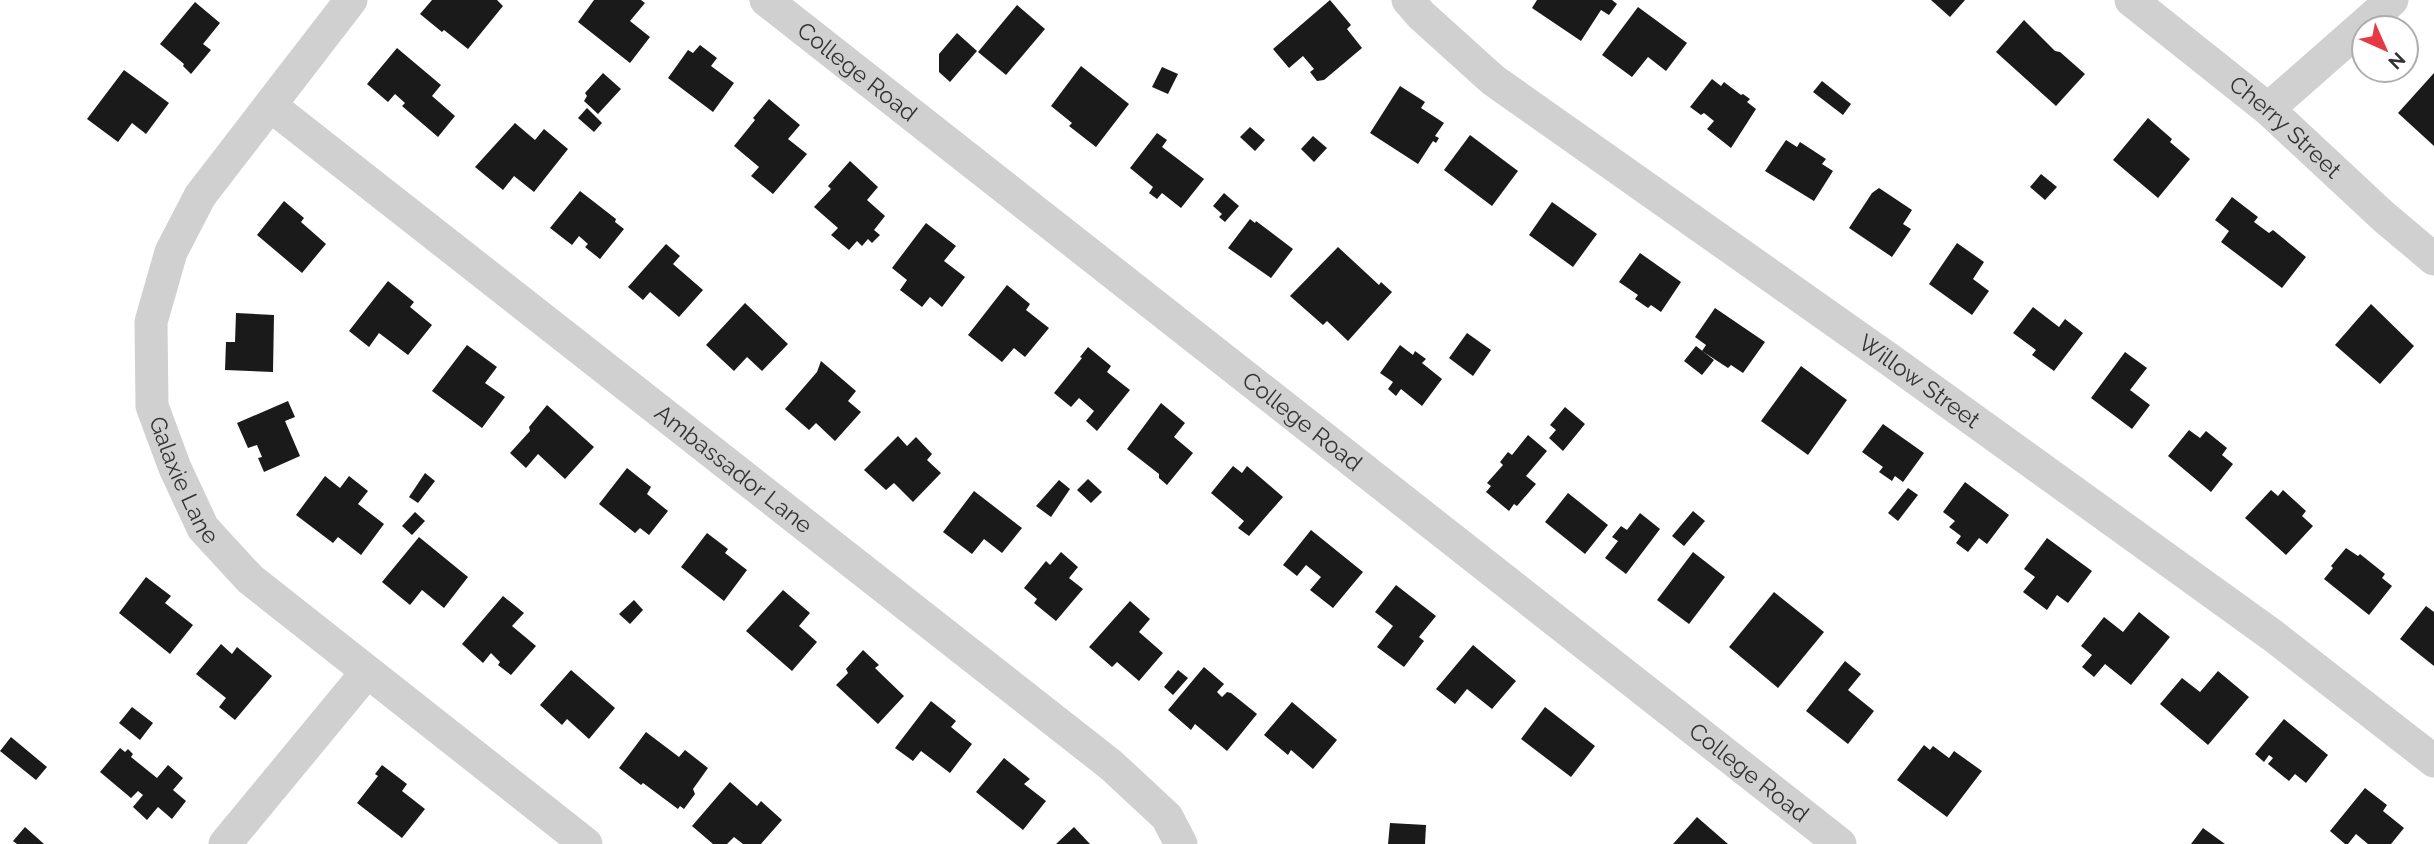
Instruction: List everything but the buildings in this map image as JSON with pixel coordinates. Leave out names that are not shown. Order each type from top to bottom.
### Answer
[{"type":"street","name":"Galaxie Lane","points":[[351,0],[200,195],[171,252],[151,322],[152,406],[175,468],[203,528],[250,579],[586,844]]},
{"type":"street","name":"College Road","points":[[766,0],[1840,844]]},
{"type":"street","name":"Willow Street","points":[[1408,0],[1493,80],[1893,362],[2272,635],[2434,761]]},
{"type":"street","name":"Cherry Street","points":[[2131,0],[2268,109],[2384,217],[2434,259]]},
{"type":"street","points":[[2268,109],[2392,0]]},
{"type":"street","name":"Ambassador Lane","points":[[271,106],[1111,765],[1167,817],[1181,844]]},
{"type":"street","points":[[225,844],[367,672]]}]
